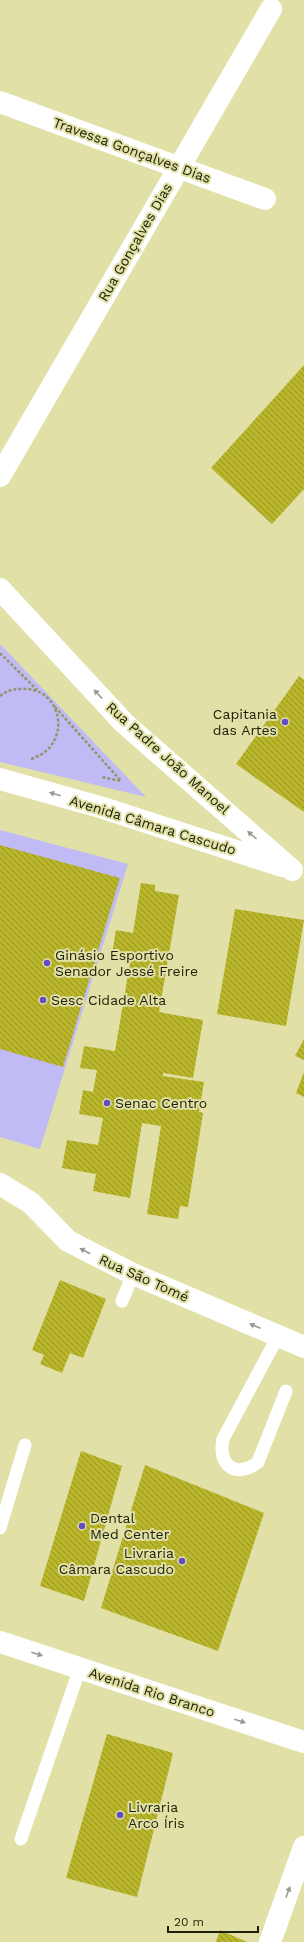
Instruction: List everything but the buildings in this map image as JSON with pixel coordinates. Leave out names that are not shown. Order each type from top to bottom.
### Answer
[{"type":"street","name":"Rua Gonçalves Dias","points":[[0,476],[271,9]]},
{"type":"street","name":"Travessa Gonçalves Dias","points":[[0,102],[264,199]]},
{"type":"street","name":"Rua Padre João Manoel","points":[[0,589],[124,723],[298,874]]},
{"type":"street","name":"Avenida Câmara Cascudo","points":[[0,779],[108,809],[298,874]]},
{"type":"street","name":"Rua São Tomé","points":[[0,1184],[31,1203],[68,1241],[133,1274],[304,1347]]},
{"type":"street","name":"Avenida Rio Branco","points":[[0,1642],[304,1742]]},
{"type":"street","points":[[270,1942],[304,1847]]},
{"type":"lane","points":[[122,1301],[133,1274]]},
{"type":"lane","points":[[278,1336],[223,1439],[222,1456],[226,1462],[237,1469],[243,1470],[258,1462],[286,1391]]},
{"type":"lane","points":[[0,1528],[25,1445]]},
{"type":"lane","points":[[21,1839],[80,1668]]},
{"type":"path","points":[[0,655],[1,654],[37,691],[48,698],[55,708],[121,781],[98,777]]},
{"type":"path","points":[[0,696],[12,689],[25,688],[37,691]]},
{"type":"path","points":[[28,760],[39,757],[48,750],[55,741],[58,730],[58,718],[55,708]]},
{"type":"shaded area","points":[[0,644],[146,797],[0,762]]},
{"type":"shaded area","name":"Sesc Cidade Alta","points":[[0,830],[128,864],[40,1149],[0,1137]]},
{"type":"place","name":"Capitania das Artes","points":[[285,722]]},
{"type":"place","name":"Ginásio Esportivo Senador Jessé Freire","points":[[47,963]]},
{"type":"place","name":"Sesc Cidade Alta","points":[[43,1000]]},
{"type":"place","name":"Senac Centro","points":[[107,1103]]},
{"type":"place","name":"Dental Med Center","points":[[82,1526]]},
{"type":"place","name":"Livraria Câmara Cascudo","points":[[182,1561]]},
{"type":"place","name":"Livraria Arco Íris","points":[[120,1815]]}]
